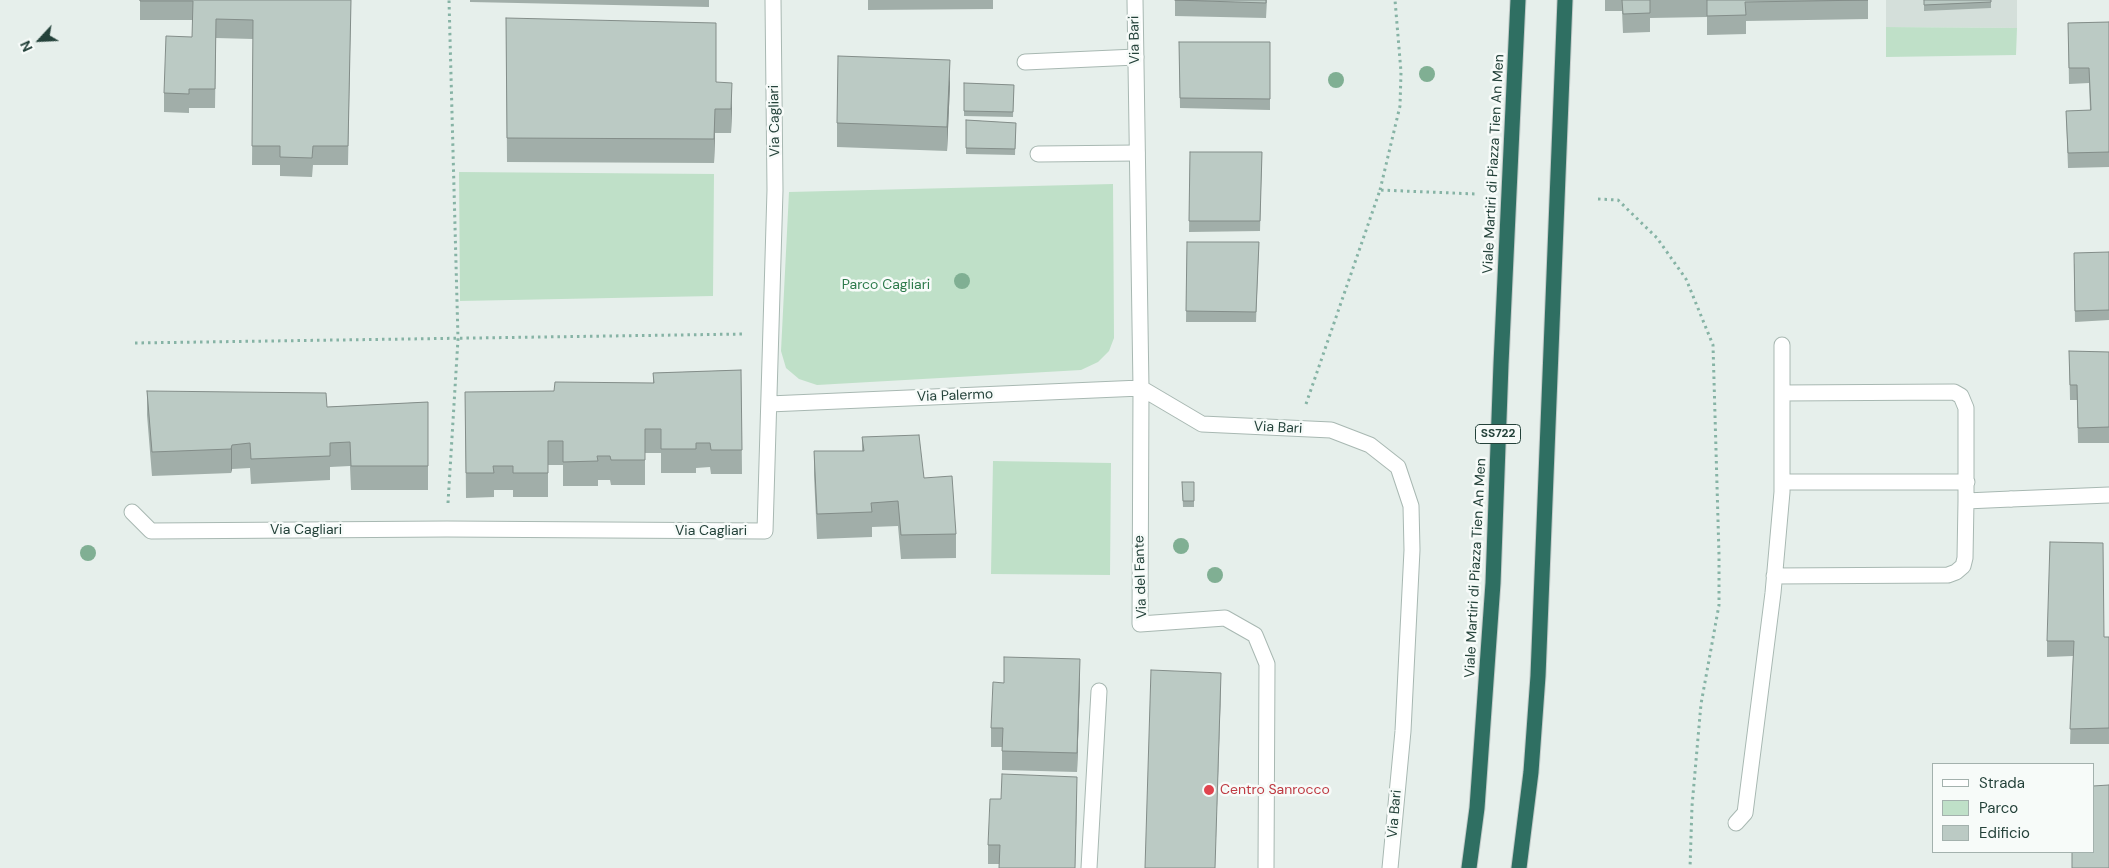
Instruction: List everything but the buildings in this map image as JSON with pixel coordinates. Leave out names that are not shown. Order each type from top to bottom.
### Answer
[{"type":"highway","name":"Viale Martiri di Piazza Tien An Men","points":[[1468,868],[1477,808],[1493,583],[1501,354],[1518,0]]},
{"type":"highway","points":[[1519,868],[1531,772],[1538,676],[1564,0]]},
{"type":"street","name":"Via Cagliari","points":[[132,512],[151,531],[447,529],[766,531],[775,190],[773,0]]},
{"type":"street","name":"Via Bari","points":[[1135,0],[1141,388],[1202,424],[1331,430],[1370,445],[1398,467],[1412,506],[1412,550],[1403,732],[1390,868]]},
{"type":"street","points":[[1025,62],[1136,57]]},
{"type":"street","points":[[1038,154],[1137,153]]},
{"type":"street","points":[[1736,823],[1745,813],[1774,576],[1782,482],[1782,345]]},
{"type":"street","name":"Via Palermo","points":[[769,404],[1141,388]]},
{"type":"street","name":"Via del Fante","points":[[1141,388],[1140,624],[1225,618],[1254,635],[1267,664],[1266,868]]},
{"type":"street","points":[[1774,576],[1948,575],[1956,572],[1963,566],[1965,558],[1966,408],[1961,396],[1954,392],[1782,393]]},
{"type":"street","points":[[1782,482],[1967,482]]},
{"type":"street","points":[[1966,501],[2109,495]]},
{"type":"street","points":[[1089,868],[1099,691]]},
{"type":"path","points":[[447,529],[458,339],[449,0]]},
{"type":"path","points":[[1297,428],[1380,190],[1400,106],[1401,72],[1395,0]]},
{"type":"path","points":[[1380,190],[1476,194]]},
{"type":"path","points":[[1598,199],[1618,200],[1657,238],[1686,279],[1713,346],[1719,555],[1718,605],[1702,704],[1692,806],[1690,868]]},
{"type":"path","points":[[135,343],[771,334]]},
{"type":"shaded area","points":[[1886,0],[2017,0],[2017,28],[1886,27]]},
{"type":"green space","points":[[1886,27],[2017,28],[2016,55],[1886,57]]},
{"type":"green space","points":[[459,172],[714,174],[713,296],[460,301]]},
{"type":"green space","name":"Parco Cagliari","points":[[1113,184],[1114,338],[1109,351],[1098,362],[1081,370],[817,385],[799,379],[786,368],[781,351],[789,192]]},
{"type":"green space","points":[[993,461],[1111,463],[1110,575],[991,574]]},
{"type":"place","name":"Centro Sanrocco","points":[[1209,790]]}]
